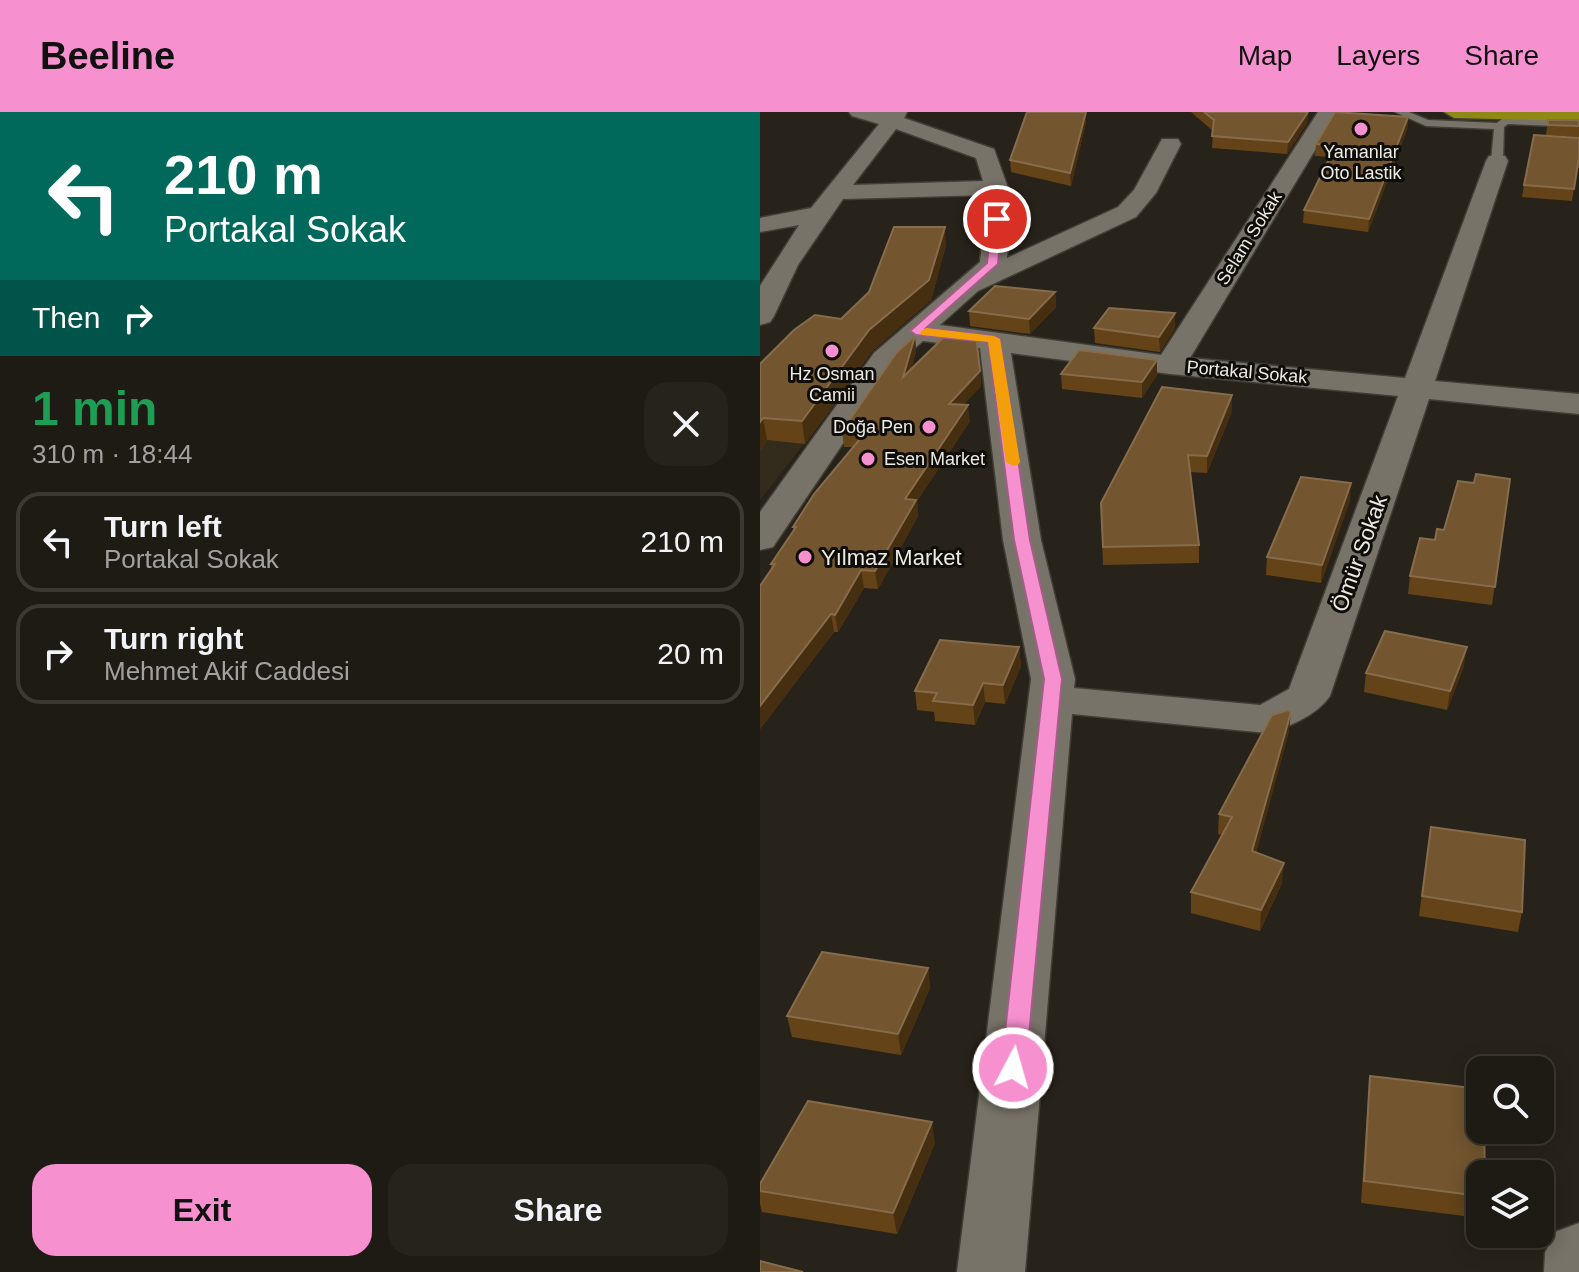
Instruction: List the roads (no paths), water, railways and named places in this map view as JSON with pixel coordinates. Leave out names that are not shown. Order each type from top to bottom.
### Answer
[{"type":"highway","points":[[1454,112],[1503,131],[1579,115]]},
{"type":"street","points":[[760,539],[885,359],[993,264],[999,196],[986,154],[895,117],[859,112]]},
{"type":"street","name":"Selam Sokak","points":[[1170,365],[1328,112]]},
{"type":"street","points":[[760,316],[766,299],[818,214],[895,117]]},
{"type":"street","name":"Ömür Sokak","points":[[1051,699],[1267,719],[1308,696],[1418,388],[1503,131]]},
{"type":"street","points":[[967,287],[1127,212],[1144,193],[1170,144]]},
{"type":"street","points":[[836,192],[996,188]]},
{"type":"street","points":[[760,225],[818,214]]},
{"type":"street","name":"Portakal Sokak","points":[[916,331],[994,339],[1170,365],[1579,404]]},
{"type":"street","points":[[991,1272],[1053,679],[1022,540],[994,339]]},
{"type":"street","points":[[1578,1272],[1579,1253]]},
{"type":"lane","points":[[1400,112],[1426,123],[1503,131],[1538,133],[1538,122],[1579,124]]},
{"type":"place","name":"Yamanlar Oto Lastik","points":[[1361,129]]},
{"type":"place","name":"Hz Osman Camii","points":[[832,351]]},
{"type":"place","name":"Doğa Pen","points":[[929,427]]},
{"type":"place","name":"Esen Market","points":[[868,459]]},
{"type":"place","name":"Yılmaz Market","points":[[805,557]]}]
